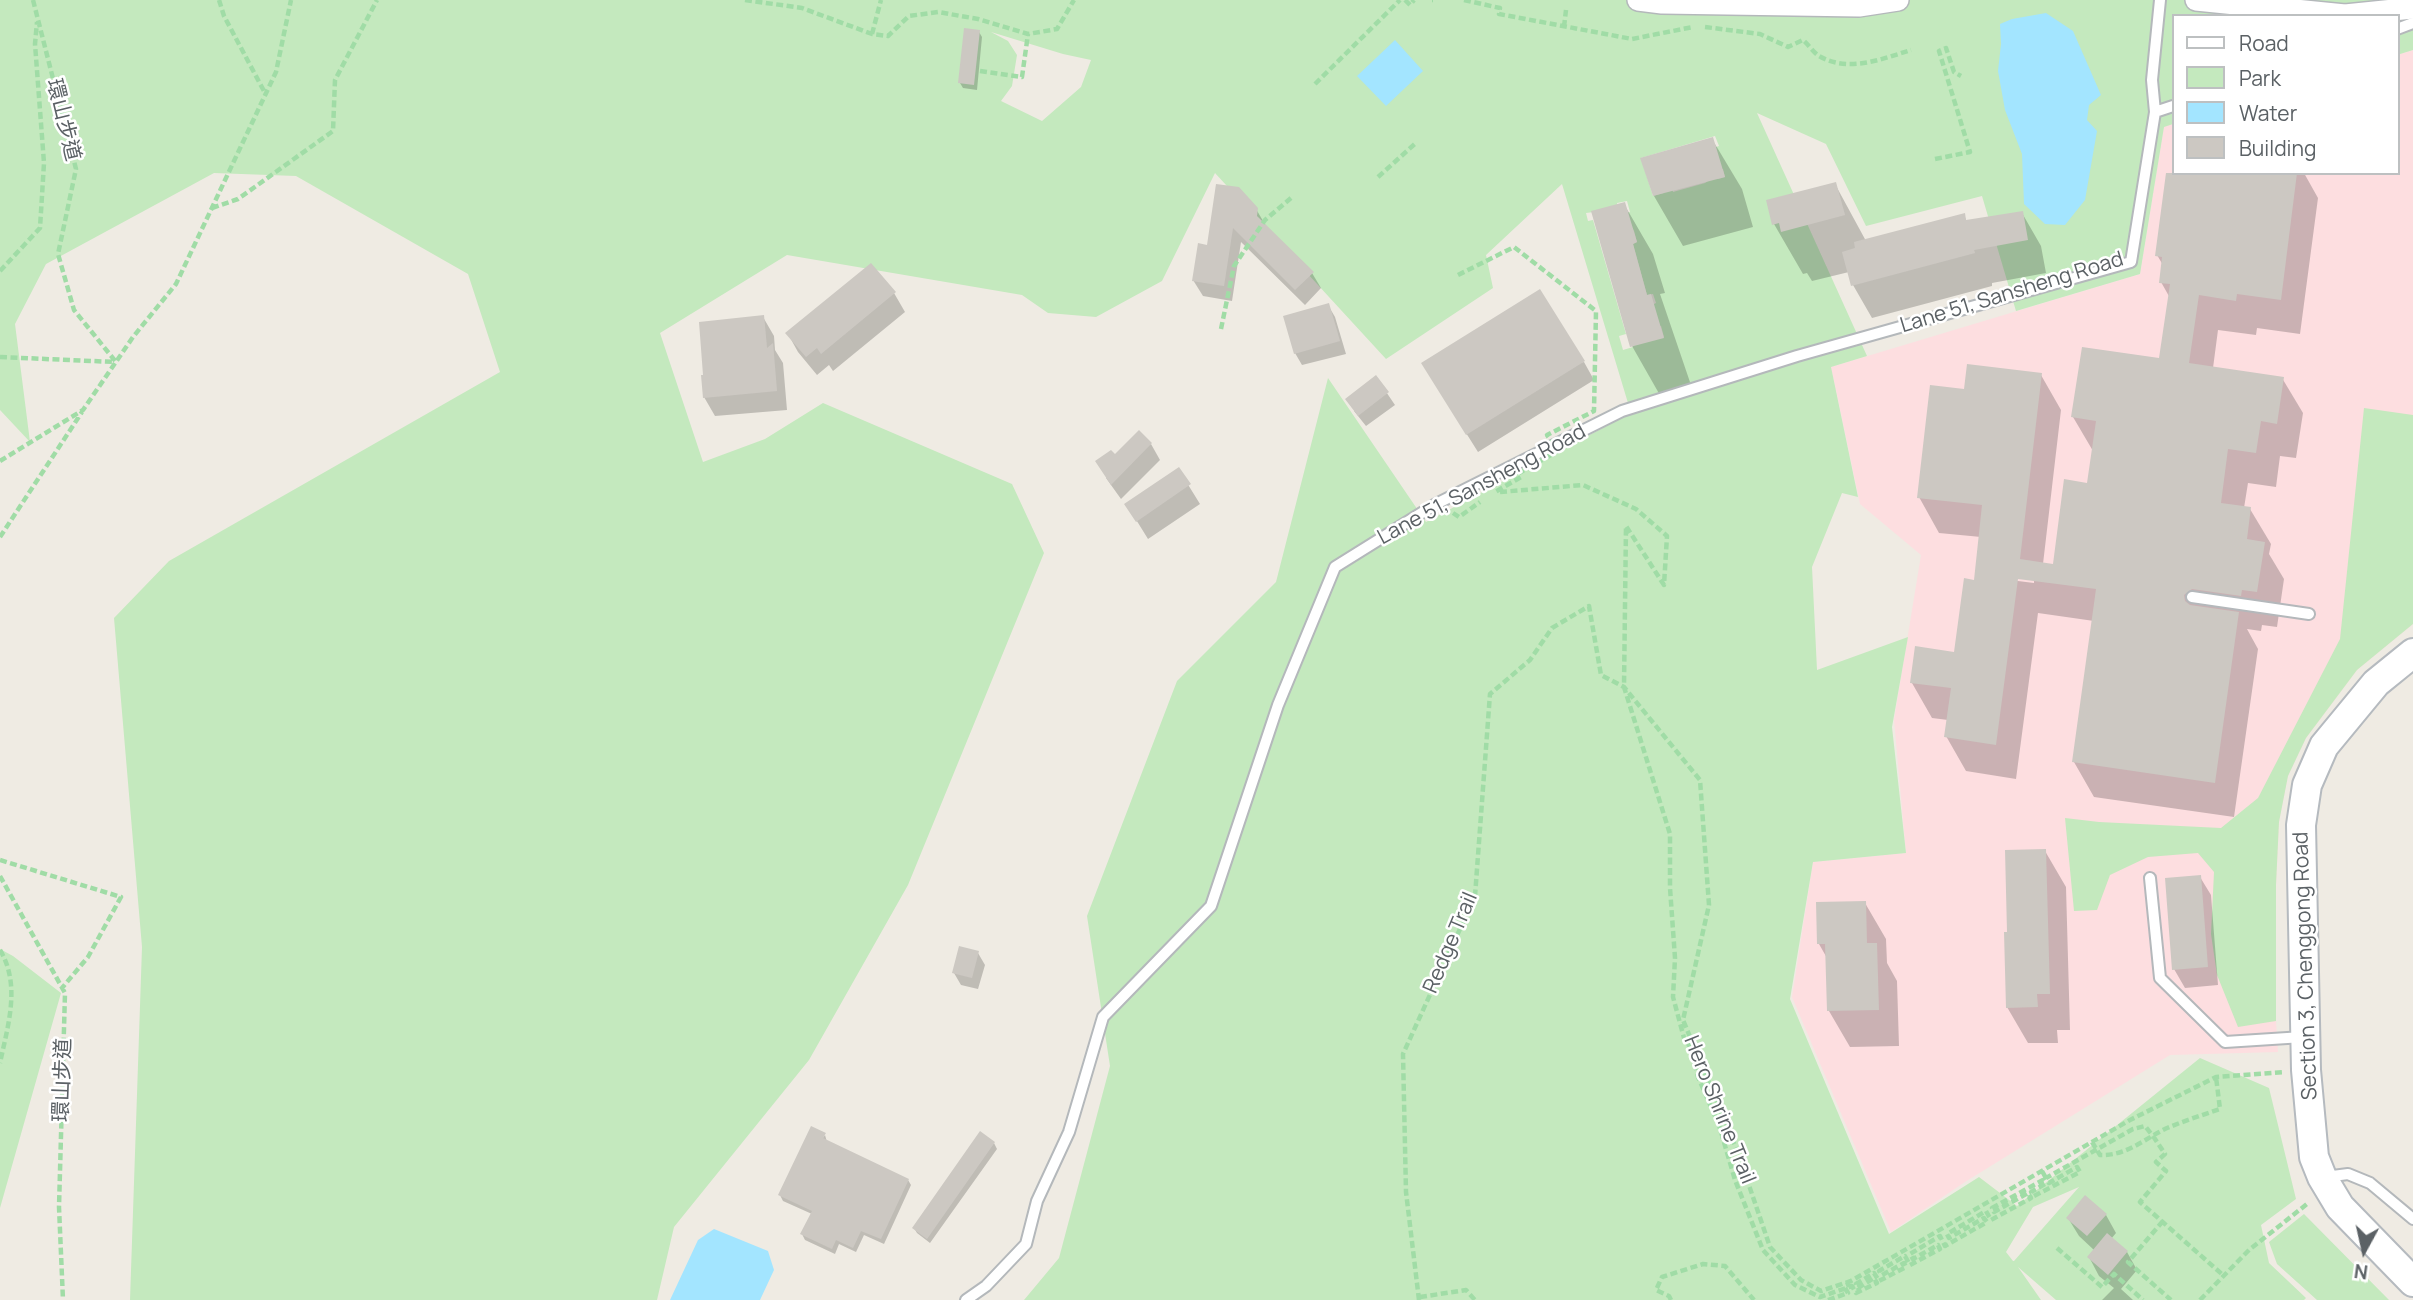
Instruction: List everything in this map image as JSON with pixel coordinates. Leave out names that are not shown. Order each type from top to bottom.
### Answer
[{"type":"street","points":[[1639,0],[1859,6],[1898,0]]},
{"type":"street","points":[[2196,0],[2335,14]]},
{"type":"street","points":[[2355,14],[2413,8]]},
{"type":"street","name":"Section 3, Chenggong Road","points":[[2413,653],[2376,683],[2324,746],[2307,785],[2301,825],[2306,1070],[2314,1157],[2322,1177],[2340,1207],[2413,1282]]},
{"type":"lane","name":"Lane 51, Sansheng Road","points":[[966,1300],[986,1286],[1026,1244],[1037,1201],[1069,1132],[1103,1017],[1211,906],[1278,705],[1335,567],[1436,504],[1622,411],[1797,356],[2131,262],[2155,112],[2152,80],[2160,0]]},
{"type":"lane","points":[[2155,112],[2172,106]]},
{"type":"lane","points":[[2192,597],[2309,614]]},
{"type":"lane","points":[[2150,878],[2160,978],[2225,1042],[2306,1037]]},
{"type":"lane","points":[[2322,1177],[2348,1174],[2370,1183],[2413,1219]]},
{"type":"path","name":"環山步道","points":[[33,0],[76,169],[58,254],[74,310],[116,362]]},
{"type":"path","points":[[219,0],[224,16],[265,94]]},
{"type":"path","points":[[0,537],[133,337],[176,284],[276,72],[291,0]]},
{"type":"path","points":[[211,209],[237,199],[333,131],[335,79],[377,0]]},
{"type":"path","points":[[745,0],[802,8],[872,34],[888,36],[909,16],[938,12],[978,19],[1028,34],[1057,29],[1073,0]]},
{"type":"path","points":[[872,34],[881,0]]},
{"type":"path","points":[[1315,84],[1403,0],[1410,5],[1414,0]]},
{"type":"path","points":[[1464,0],[1500,8],[1499,14],[1632,39],[1696,26],[1760,34],[1788,47],[1803,40],[1818,56],[1844,63],[1869,64],[1911,50]]},
{"type":"path","points":[[1564,27],[1566,10]]},
{"type":"path","points":[[0,271],[40,228],[44,163],[35,44],[37,18]]},
{"type":"path","points":[[1646,28],[1646,36]]},
{"type":"path","points":[[980,71],[1022,77],[1028,34]]},
{"type":"path","points":[[1935,159],[1970,152],[1939,51],[1946,48],[1954,72],[1962,76]]},
{"type":"path","points":[[1378,177],[1416,142]]},
{"type":"path","points":[[1222,329],[1234,266],[1265,220],[1291,198]]},
{"type":"path","points":[[1458,275],[1514,247],[1596,311],[1594,411],[1547,435],[1558,451],[1518,473],[1521,477],[1495,492],[1583,485],[1636,509],[1667,536],[1664,585],[1626,527],[1624,687],[1670,834],[1670,888],[1675,958],[1673,997],[1684,1038],[1692,1048],[1698,1077],[1719,1125],[1735,1180],[1763,1250],[1795,1284],[1821,1297],[1905,1256],[1910,1265],[1940,1249],[1938,1245],[1913,1259],[1910,1254],[1940,1236],[1945,1246],[1987,1222],[1984,1218],[1949,1238],[1943,1228]]},
{"type":"path","points":[[0,357],[116,362]]},
{"type":"path","points":[[0,461],[83,410]]},
{"type":"path","name":"Hero Shrine Trail","points":[[1571,618],[1589,606],[1601,675],[1624,687],[1700,780],[1709,905],[1683,1020],[1738,1153],[1770,1247],[1801,1280]]},
{"type":"path","name":"Redge Trail","points":[[1420,1299],[1406,1192],[1403,1054],[1475,895],[1490,694],[1530,660],[1552,628],[1571,618]]},
{"type":"path","points":[[0,860],[121,897],[88,957],[62,988]]},
{"type":"path","name":"環山步道","points":[[0,876],[65,993],[59,1207],[63,1300]]},
{"type":"path","points":[[0,950],[9,965],[12,1006],[0,1063]]},
{"type":"path","points":[[1878,1269],[2092,1142],[2216,1077],[2306,1070]]},
{"type":"path","points":[[2092,1142],[2100,1154],[2115,1155],[2165,1129],[2220,1109],[2216,1077]]},
{"type":"path","points":[[2046,1178],[2133,1129],[2145,1126],[2165,1154],[2156,1162],[2166,1171],[2140,1202],[2224,1276]]},
{"type":"path","points":[[1947,1234],[1986,1211],[1991,1220],[2031,1198],[2028,1193],[1994,1212],[1992,1208],[2043,1180],[2045,1184],[2031,1192],[2034,1196],[2080,1172],[2077,1167],[2049,1183],[2042,1171]]},
{"type":"path","points":[[2200,1300],[2265,1237],[2308,1204]]},
{"type":"path","points":[[2163,1221],[2128,1262],[2171,1300]]},
{"type":"path","points":[[2057,1248],[2102,1287],[2114,1274],[2143,1300]]},
{"type":"path","points":[[1795,1284],[1801,1280],[1821,1291],[1852,1286],[1856,1293],[1877,1283],[1874,1278],[1858,1288],[1856,1284],[1874,1273],[1879,1281],[1906,1267],[1903,1263],[1882,1275],[1878,1269]]},
{"type":"path","points":[[1671,1300],[1669,1296],[1656,1290],[1662,1277],[1703,1264],[1725,1266],[1754,1300]]},
{"type":"path","points":[[1828,1300],[1848,1293],[1847,1286]]},
{"type":"path","points":[[1420,1299],[1466,1290],[1475,1300]]},
{"type":"shaded area","points":[[2413,50],[2413,624],[2357,670],[2306,738],[2288,776],[2279,822],[2276,885],[2278,1052],[2170,1055],[1965,1182],[1891,1232],[1792,997],[1813,862],[1906,853],[1894,720],[1921,555],[1860,504],[1831,367],[2140,274],[2164,126],[2172,124],[2172,175],[2399,175],[2399,54]]},
{"type":"green space","points":[[0,0],[2413,0],[2413,50],[2399,54],[2399,14],[2172,14],[2172,124],[2164,127],[2140,274],[2016,311],[1982,196],[1866,226],[1826,144],[1757,113],[1867,356],[1831,367],[1858,497],[1842,493],[1812,567],[1817,670],[1908,637],[1892,727],[1906,853],[1813,862],[1790,999],[1889,1234],[1979,1177],[2017,1206],[2200,1058],[2269,1088],[2296,1199],[2261,1225],[2269,1263],[2306,1298],[2056,1300],[2018,1267],[2041,1300],[1024,1300],[1059,1258],[1110,1066],[1087,916],[1177,681],[1276,582],[1328,378],[1426,522],[1631,413],[1562,184],[1486,255],[1493,288],[1386,359],[1215,173],[1162,281],[1096,317],[1048,313],[1022,295],[787,255],[660,333],[703,462],[765,439],[823,403],[1012,484],[1044,553],[908,885],[809,1060],[674,1227],[657,1300],[130,1300],[142,947],[114,618],[169,561],[500,372],[468,274],[296,176],[214,173],[46,264],[15,324],[30,442],[0,410]],"holes":[[[991,32],[1091,60],[1081,87],[1042,121],[1001,101],[1012,86],[1017,55],[1008,41]],[[1715,136],[1719,146],[1713,148],[1725,177],[1718,179],[1715,176],[1705,183],[1673,192],[1672,187],[1653,196],[1641,158]],[[1627,201],[1630,212],[1623,214],[1634,231],[1637,242],[1633,244],[1647,295],[1653,294],[1656,303],[1650,306],[1656,327],[1661,326],[1664,337],[1631,342],[1633,347],[1623,350],[1619,336],[1626,334],[1593,220],[1588,221],[1586,213],[1618,209],[1617,203]],[[2079,1187],[2014,1261],[2013,1261],[2006,1252],[2033,1207]]]},
{"type":"green space","points":[[2364,408],[2413,415],[2413,624],[2357,670],[2306,738],[2288,776],[2279,822],[2276,1021],[2238,1027],[2217,975],[2211,934],[2214,872],[2198,853],[2148,857],[2110,875],[2097,910],[2074,911],[2065,818],[2221,828],[2258,798],[2340,639]]},
{"type":"green space","points":[[0,949],[61,993],[0,1208]]},
{"type":"green space","points":[[2304,1214],[2389,1300],[2317,1300],[2277,1264],[2269,1242]]},
{"type":"water","points":[[2046,13],[2073,31],[2101,95],[2089,105],[2087,120],[2097,131],[2085,200],[2065,225],[2045,224],[2024,204],[2022,154],[2005,110],[1998,71],[2000,24]]},
{"type":"water","points":[[1395,40],[1423,71],[1386,106],[1357,76]]},
{"type":"water","points":[[714,1229],[768,1251],[774,1270],[760,1300],[670,1300],[698,1240]]},
{"type":"building","points":[[964,28],[980,30],[974,85],[958,83]]},
{"type":"building","points":[[1713,137],[1725,177],[1653,196],[1640,158]]},
{"type":"building","points":[[2166,173],[2297,175],[2281,300],[2237,294],[2236,301],[2199,295],[2189,363],[2284,377],[2277,424],[2261,421],[2256,453],[2228,449],[2221,503],[2251,507],[2247,539],[2265,542],[2257,592],[2242,590],[2241,596],[2192,589],[2184,595],[2185,601],[2190,605],[2239,612],[2215,783],[2072,762],[2096,589],[2018,579],[1996,745],[1944,737],[1951,688],[1910,683],[1915,646],[1954,652],[1964,578],[1974,580],[1982,505],[1917,498],[1930,385],[1964,389],[1967,364],[2042,373],[2020,559],[2053,564],[2064,479],[2087,483],[2096,421],[2071,417],[2082,347],[2159,358],[2170,284],[2159,283],[2162,257],[2155,256]]},
{"type":"building","points":[[1836,182],[1845,215],[1781,232],[1779,223],[1772,225],[1766,200]]},
{"type":"building","points":[[1216,184],[1239,187],[1258,208],[1257,216],[1314,272],[1295,290],[1233,228],[1224,286],[1192,281],[1198,243],[1207,245]]},
{"type":"building","points":[[1625,202],[1637,242],[1633,244],[1647,295],[1651,294],[1664,338],[1630,347],[1591,211]]},
{"type":"building","points":[[2023,211],[2028,240],[1974,250],[1975,253],[1851,286],[1842,252],[1855,248],[1854,242],[1965,213],[1966,220]]},
{"type":"building","points":[[871,263],[896,292],[821,354],[817,348],[806,357],[785,333]]},
{"type":"building","points":[[1540,289],[1585,361],[1466,435],[1421,363]]},
{"type":"building","points":[[1329,303],[1340,341],[1294,354],[1283,316]]},
{"type":"building","points":[[764,315],[767,348],[773,343],[777,391],[703,398],[699,322]]},
{"type":"building","points":[[1376,375],[1389,392],[1358,416],[1345,399]]},
{"type":"building","points":[[1139,430],[1152,443],[1111,485],[1095,461],[1111,450],[1115,454]]},
{"type":"building","points":[[1179,467],[1191,484],[1136,522],[1124,504]]},
{"type":"building","points":[[2046,849],[2050,994],[2037,994],[2038,1007],[2006,1008],[2005,850]]},
{"type":"building","points":[[2201,875],[2208,967],[2172,970],[2165,878]]},
{"type":"building","points":[[1866,901],[1867,943],[1877,943],[1879,1010],[1827,1011],[1825,944],[1817,944],[1816,902]]},
{"type":"building","points":[[959,946],[979,951],[972,978],[952,973]]},
{"type":"building","points":[[811,1126],[826,1133],[823,1138],[909,1179],[881,1239],[861,1231],[853,1248],[836,1240],[832,1249],[800,1234],[812,1211],[778,1195]]},
{"type":"building","points":[[980,1131],[995,1142],[927,1239],[912,1228]]},
{"type":"building","points":[[2085,1195],[2107,1214],[2087,1236],[2066,1218]]},
{"type":"building","points":[[2107,1233],[2128,1251],[2108,1275],[2087,1257]]}]
